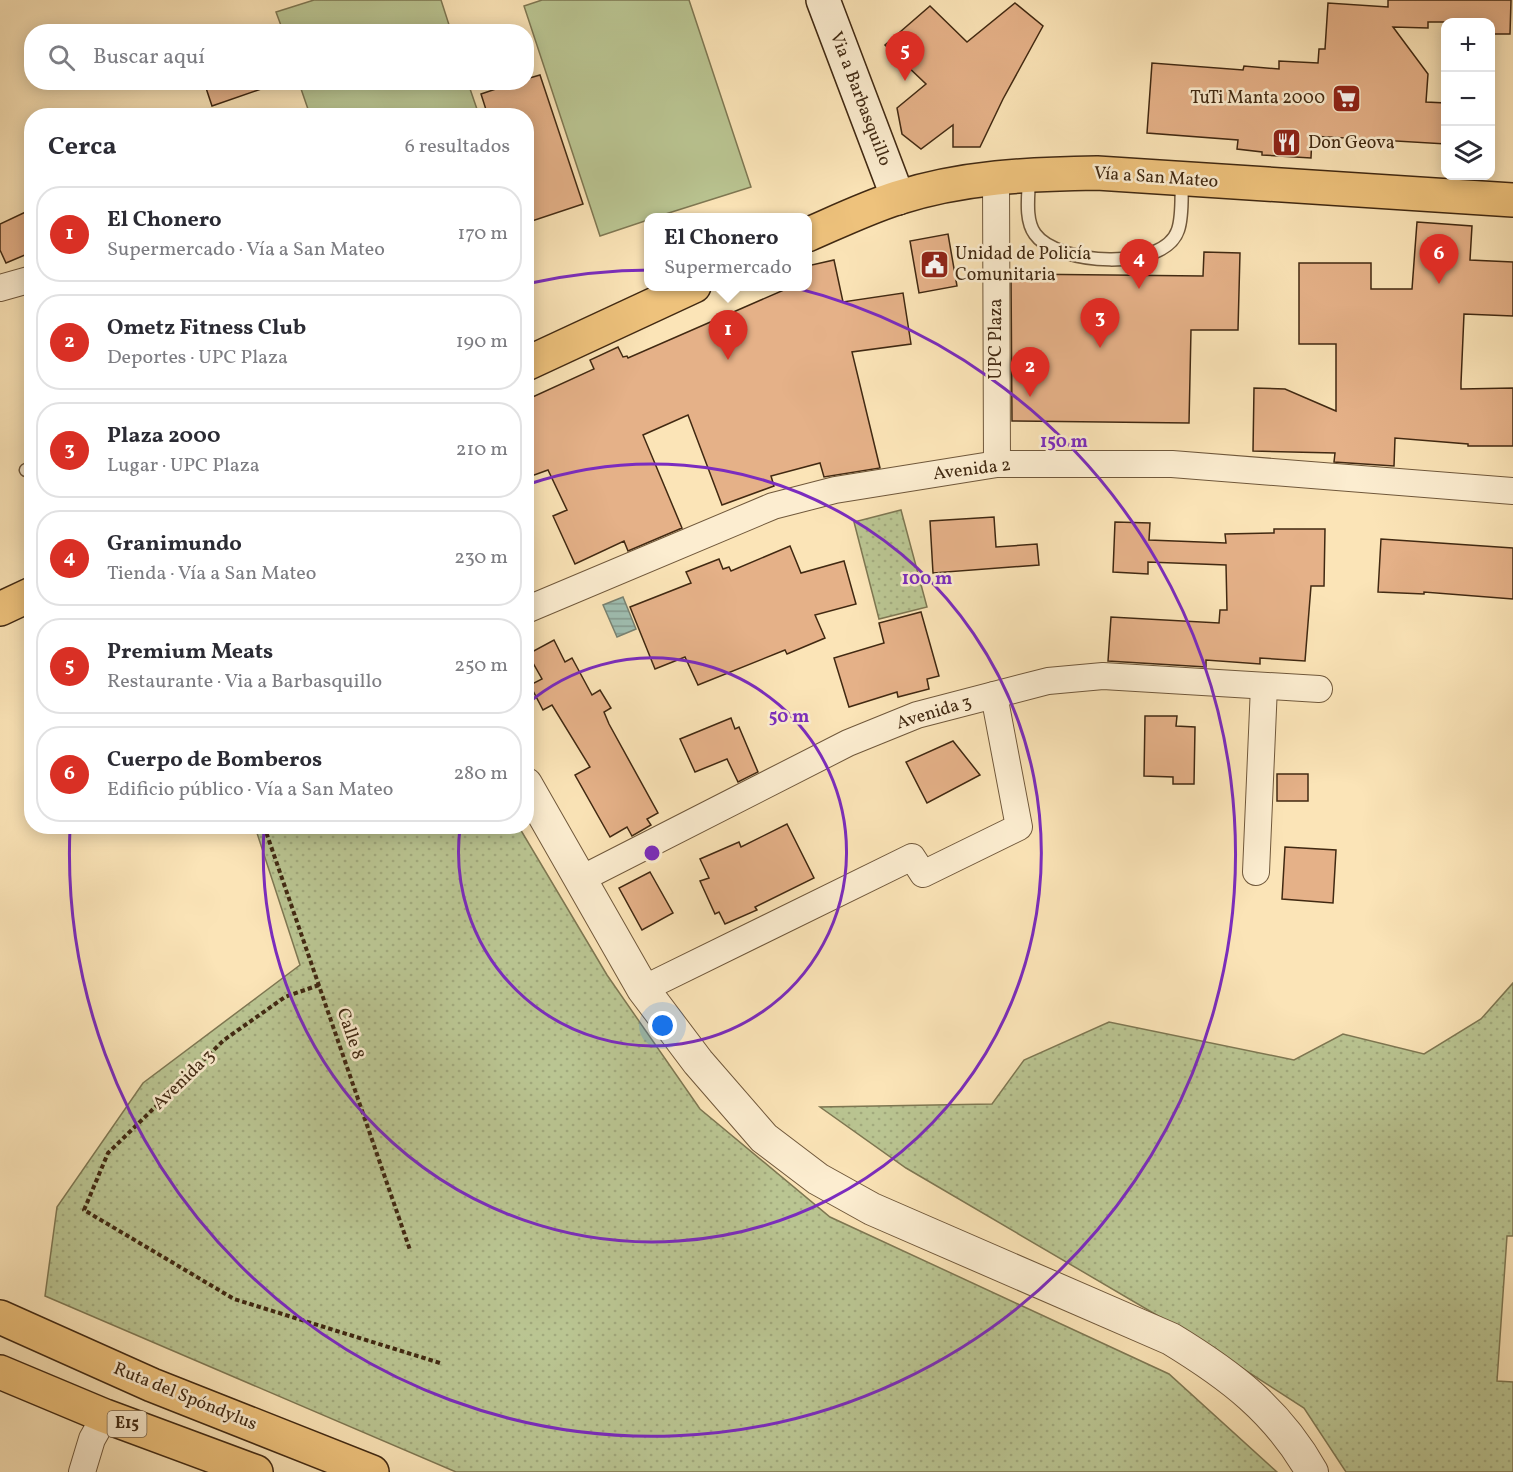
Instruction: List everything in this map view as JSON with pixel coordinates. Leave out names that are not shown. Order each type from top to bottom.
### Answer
[{"type":"main road","name":"Via a Barbasquillo","points":[[823,0],[898,198]]},
{"type":"main road","name":"Vía a San Mateo","points":[[812,233],[898,198],[943,187],[1029,174],[1097,174],[1513,200]]},
{"type":"main road","points":[[534,360],[683,291]]},
{"type":"main road","points":[[0,609],[24,598]]},
{"type":"main road","name":"Ruta del Spóndylus","points":[[0,1317],[152,1384],[372,1472]]},
{"type":"main road","name":"E15","points":[[0,1372],[105,1416],[256,1472]]},
{"type":"street","name":"UPC Plaza","points":[[996,178],[997,464]]},
{"type":"street","points":[[0,288],[24,281]]},
{"type":"street","name":"Avenida 2","points":[[534,607],[774,506],[835,490],[997,464],[1172,464],[1513,490]]},
{"type":"street","name":"Avenida 3","points":[[582,879],[848,743],[917,715],[1048,681],[1103,676],[1319,688]]},
{"type":"street","points":[[1256,872],[1264,686]]},
{"type":"street","points":[[643,989],[912,857],[923,874],[1019,827],[994,695]]},
{"type":"street","points":[[534,798],[643,989],[698,1062],[764,1138],[818,1179],[872,1209],[1171,1339],[1247,1390],[1294,1442],[1312,1472]]},
{"type":"street","points":[[82,1472],[92,1440],[105,1416]]},
{"type":"lane","points":[[1029,174],[1029,221],[1035,234],[1048,244],[1068,253],[1095,258],[1128,259],[1150,254],[1167,246],[1178,231],[1182,179]]},
{"type":"path","name":"Calle 8","points":[[267,834],[410,1250]]},
{"type":"path","name":"Avenida 3","points":[[319,985],[285,997],[224,1040],[108,1153],[84,1210],[234,1299],[440,1363]]},
{"type":"green space","points":[[314,0],[441,0],[449,24],[280,24],[276,12]]},
{"type":"green space","points":[[542,0],[689,0],[751,187],[669,213],[644,213],[644,221],[600,236],[534,36],[534,24],[530,24],[524,6]]},
{"type":"green space","points":[[301,90],[470,90],[477,108],[308,108]]},
{"type":"green space","points":[[901,510],[927,607],[879,619],[854,522]]},
{"type":"green space","points":[[257,834],[523,834],[607,975],[700,1109],[830,1217],[1169,1374],[1277,1472],[456,1472],[45,1296],[57,1207],[143,1083],[300,965]]},
{"type":"green space","points":[[1513,983],[1513,1236],[1507,1236],[1497,1381],[1513,1382],[1513,1472],[1346,1472],[1304,1408],[1189,1334],[906,1168],[820,1107],[992,1104],[1024,1060],[1109,1022],[1294,1060],[1343,1034],[1424,1054],[1481,1019]]},
{"type":"shaded area","points":[[623,597],[636,629],[617,637],[603,605]]},
{"type":"building","points":[[1388,0],[1511,0],[1510,34],[1495,34],[1495,18],[1441,18],[1441,22],[1428,22],[1428,28],[1393,27],[1428,74],[1426,102],[1441,103],[1441,144],[1312,136],[1311,158],[1262,155],[1262,152],[1237,149],[1238,140],[1147,133],[1152,63],[1243,70],[1244,66],[1279,69],[1279,61],[1318,63],[1319,49],[1325,49],[1328,3],[1388,7]]},
{"type":"building","points":[[1015,3],[1043,26],[980,147],[953,147],[953,125],[921,149],[902,134],[897,108],[926,84],[885,45],[930,6],[967,42]]},
{"type":"building","points":[[540,75],[583,204],[534,220],[534,108],[485,108],[481,94],[493,90],[534,90],[534,77]]},
{"type":"building","points":[[207,90],[258,90],[212,106]]},
{"type":"building","points":[[24,213],[24,255],[6,263],[0,250],[0,224]]},
{"type":"building","points":[[1417,222],[1472,226],[1470,260],[1513,262],[1513,316],[1464,314],[1461,389],[1513,388],[1513,446],[1468,446],[1468,444],[1395,438],[1394,466],[1334,462],[1335,453],[1253,451],[1254,388],[1285,389],[1336,411],[1336,344],[1299,344],[1299,263],[1371,263],[1371,289],[1412,289]]},
{"type":"building","name":"Unidad de Policía Comunitaria","points":[[948,234],[957,286],[919,293],[910,241]]},
{"type":"building","points":[[1204,252],[1240,253],[1238,330],[1191,330],[1189,423],[1012,421],[1011,274],[1203,276]]},
{"type":"building","points":[[834,260],[843,302],[903,293],[911,344],[852,352],[880,468],[824,477],[820,463],[771,476],[774,486],[722,505],[688,415],[643,435],[682,528],[628,551],[624,541],[575,564],[553,516],[567,510],[548,470],[534,475],[534,396],[594,369],[590,360],[618,347],[623,357],[628,358],[782,291],[812,291],[812,265]]},
{"type":"building","points":[[994,517],[996,547],[1037,544],[1039,565],[933,573],[930,521]]},
{"type":"building","points":[[1115,522],[1150,523],[1149,540],[1226,543],[1225,534],[1274,533],[1274,529],[1325,529],[1324,586],[1311,586],[1305,661],[1260,658],[1260,664],[1206,660],[1206,667],[1108,661],[1111,617],[1219,623],[1220,610],[1227,610],[1226,565],[1148,562],[1148,574],[1113,572]]},
{"type":"building","points":[[1381,539],[1513,548],[1513,599],[1424,592],[1424,594],[1378,592]]},
{"type":"building","points":[[790,546],[801,573],[844,561],[856,604],[815,615],[825,638],[787,654],[785,650],[698,685],[685,657],[655,669],[630,607],[691,583],[686,572],[719,559],[723,569],[729,567],[731,571]]},
{"type":"building","points":[[921,612],[939,676],[927,679],[929,689],[898,697],[897,692],[849,707],[834,658],[884,643],[879,623]]},
{"type":"building","points":[[554,640],[565,662],[572,658],[592,695],[600,690],[611,708],[604,712],[609,724],[658,813],[647,819],[651,825],[632,836],[627,827],[610,837],[575,775],[590,767],[552,705],[543,710],[534,693],[534,683],[542,679],[534,665],[534,651]]},
{"type":"building","points":[[1145,716],[1177,716],[1176,726],[1195,727],[1194,784],[1173,784],[1173,777],[1144,776]]},
{"type":"building","points":[[731,718],[735,729],[739,727],[758,772],[738,782],[727,759],[695,772],[680,739]]},
{"type":"building","points":[[953,741],[980,775],[927,803],[906,762]]},
{"type":"building","points":[[1277,774],[1308,774],[1308,801],[1277,801]]},
{"type":"building","points":[[787,824],[814,878],[755,907],[757,910],[725,924],[719,912],[715,914],[700,881],[709,878],[700,859],[739,842],[741,847]]},
{"type":"building","points":[[1285,847],[1336,850],[1333,903],[1282,899]]},
{"type":"building","points":[[650,872],[673,913],[642,930],[619,888]]},
{"type":"place","name":"Premium Meats","points":[[905,81]]},
{"type":"place","name":"TuTi Manta 2000","points":[[1346,98]]},
{"type":"place","name":"Don Geova","points":[[1287,143]]},
{"type":"place","name":"Unidad de Policía Comunitaria","points":[[934,264]]},
{"type":"place","name":"Cuerpo de Bomberos","points":[[1439,284]]},
{"type":"place","name":"Granimundo","points":[[1139,289]]},
{"type":"place","name":"Plaza 2000","points":[[1100,348]]},
{"type":"place","name":"El Chonero","points":[[728,360]]},
{"type":"place","name":"Ometz Fitness Club","points":[[1030,397]]}]
